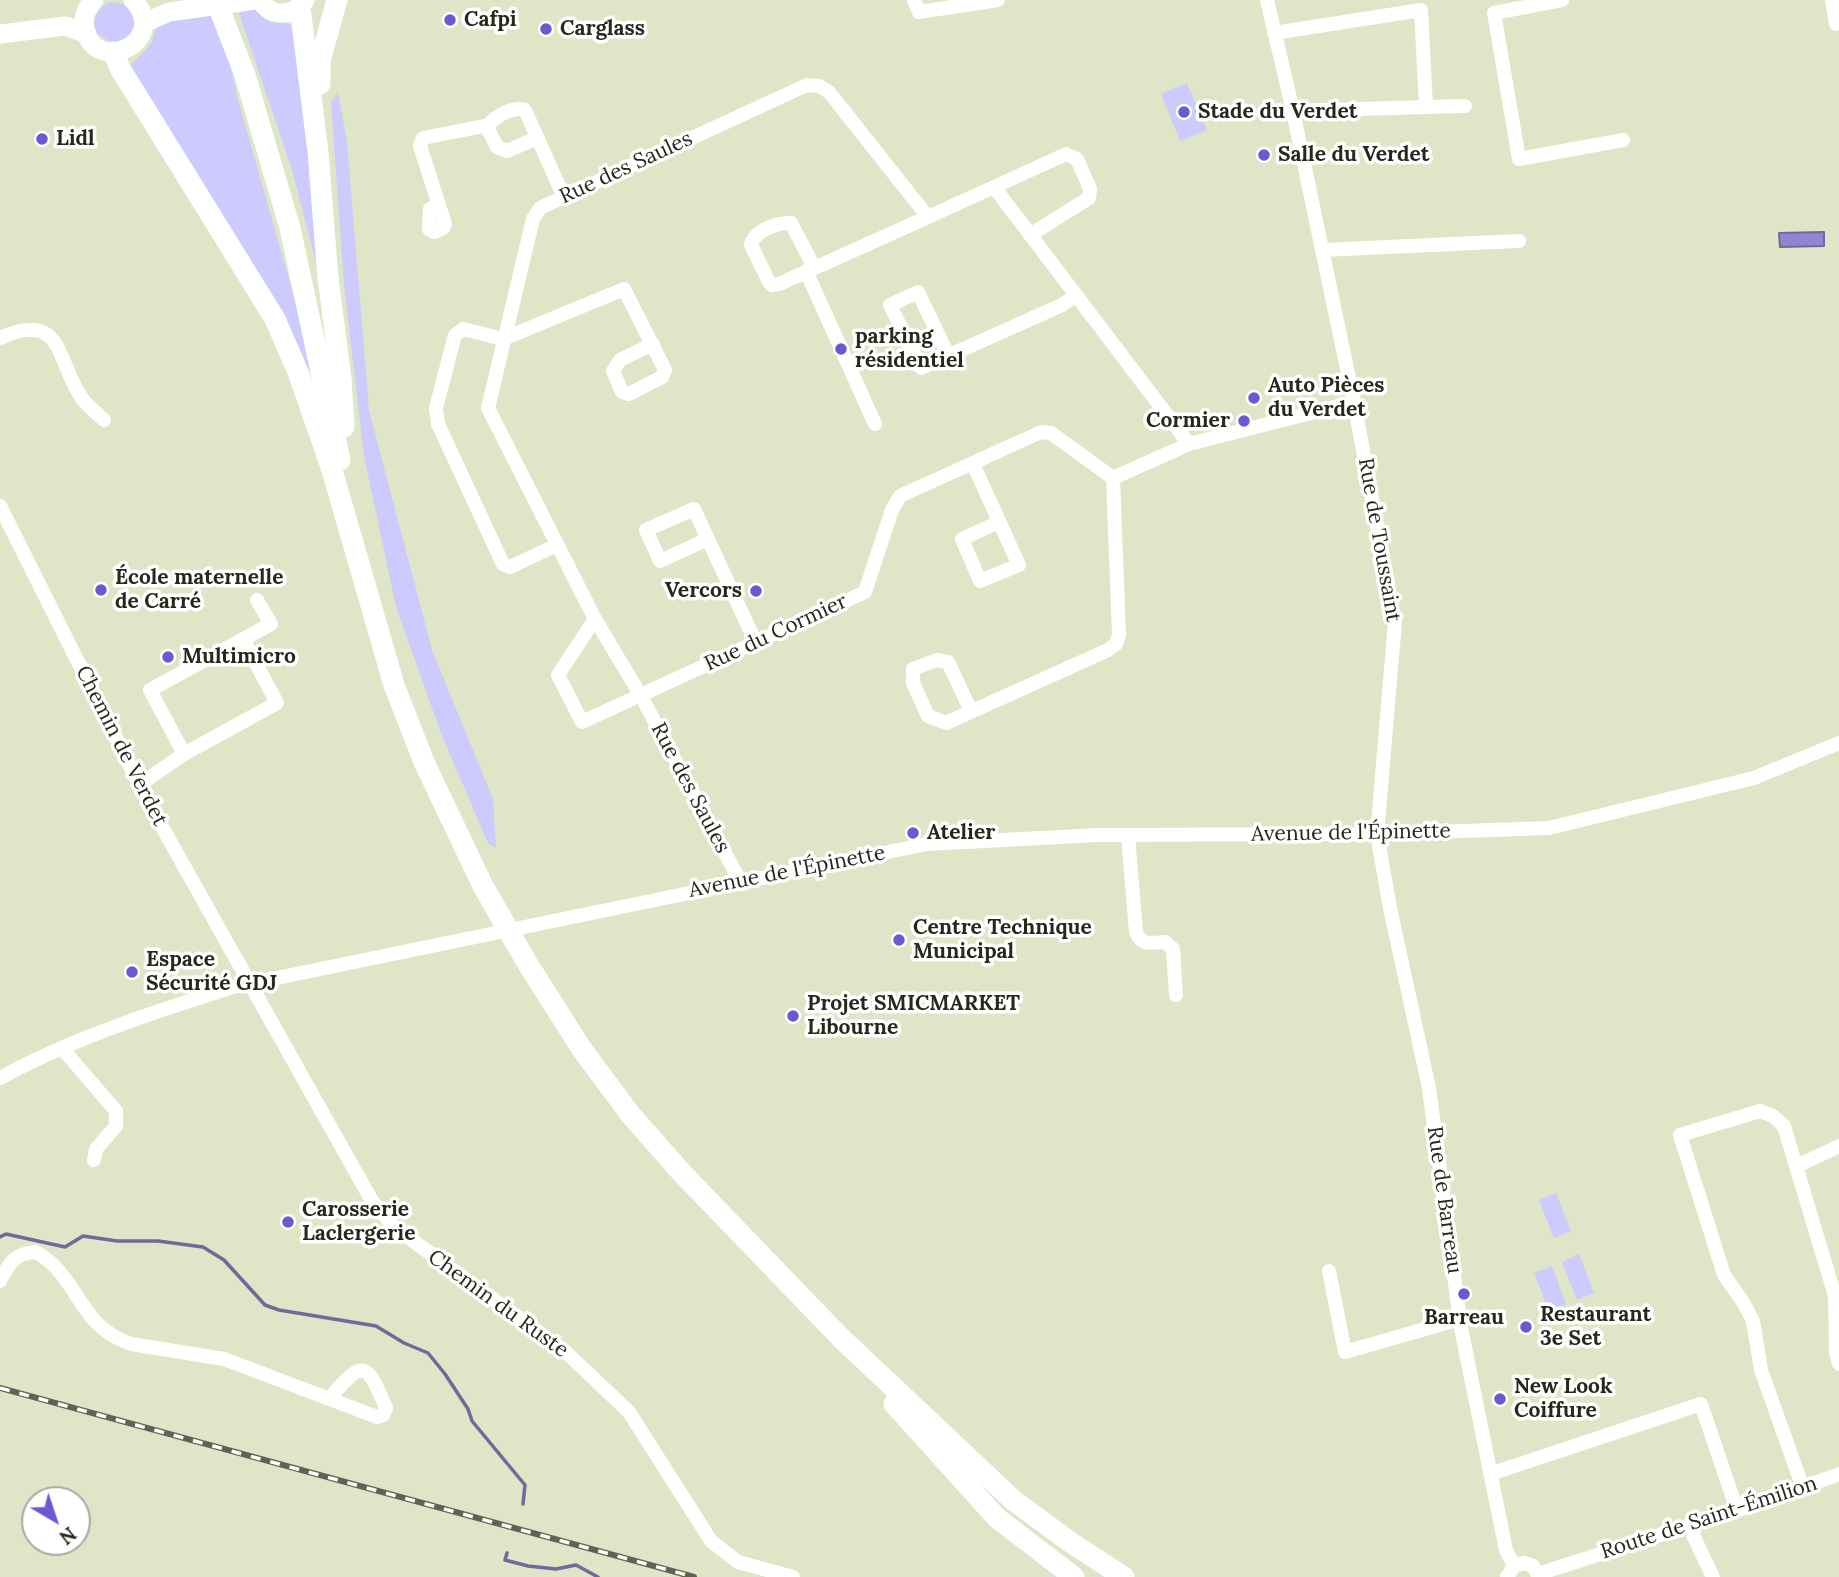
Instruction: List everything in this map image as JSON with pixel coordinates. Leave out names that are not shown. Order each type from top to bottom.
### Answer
[{"type":"highway","points":[[216,0],[245,75],[290,228],[375,616]]},
{"type":"highway","points":[[318,152],[320,61],[337,0]]},
{"type":"highway","points":[[304,2],[328,278],[341,379],[346,488]]},
{"type":"highway","points":[[113,52],[121,70],[275,319],[298,372],[332,470],[394,685],[424,762],[483,886],[581,1048],[630,1114],[681,1172],[839,1337],[1013,1500],[1124,1577]]},
{"type":"highway","points":[[839,1337],[895,1405],[997,1518],[1074,1577]]},
{"type":"main road","points":[[136,0],[151,0]]},
{"type":"main road","points":[[0,34],[65,26],[86,34],[97,47],[113,52],[131,47],[142,32],[144,23],[136,0]]},
{"type":"main road","points":[[144,23],[169,12],[252,1],[278,14],[293,12],[304,2]]},
{"type":"main road","points":[[0,23],[91,4]]},
{"type":"main road","points":[[86,34],[84,17],[91,4]]},
{"type":"street","points":[[914,0],[919,12],[998,0]]},
{"type":"street","name":"Rue de Toussaint","points":[[1266,0],[1293,111],[1354,402],[1395,622],[1377,834]]},
{"type":"street","points":[[1562,0],[1494,13],[1519,159],[1623,141]]},
{"type":"street","points":[[1832,0],[1836,24],[1839,23]]},
{"type":"street","points":[[1274,33],[1404,6],[1421,5],[1426,107]]},
{"type":"street","name":"Rue des Saules","points":[[740,881],[596,619],[488,408],[533,219],[540,208],[563,195],[807,85],[819,86],[829,92],[928,217]]},
{"type":"street","points":[[1293,111],[1465,106]]},
{"type":"street","points":[[437,206],[420,146],[423,138],[489,125],[493,120],[521,107],[525,110],[563,195]]},
{"type":"street","points":[[489,125],[497,147],[507,151],[537,138]]},
{"type":"street","points":[[875,424],[810,269],[796,228],[791,223],[782,223],[751,240],[772,285],[779,284],[810,269],[1066,154],[1077,159],[1090,189],[1089,198],[1030,235]]},
{"type":"street","points":[[994,187],[1189,444]]},
{"type":"street","points":[[1322,250],[1519,241]]},
{"type":"street","points":[[557,545],[510,567],[503,564],[438,424],[436,408],[455,335],[463,329],[503,339],[624,289],[653,344]]},
{"type":"street","points":[[948,355],[918,292],[890,305],[921,368],[1062,305],[1075,296]]},
{"type":"street","points":[[0,338],[28,328],[42,332],[55,341],[81,397],[104,420]]},
{"type":"street","points":[[971,711],[948,662],[937,660],[913,669],[913,683],[928,716],[946,723],[1116,644],[1119,635],[1113,478],[1189,444],[1354,402]]},
{"type":"street","name":"Rue du Cormier","points":[[640,696],[865,592],[892,510],[900,496],[1041,432],[1051,433],[1113,478]]},
{"type":"street","points":[[973,464],[999,522]]},
{"type":"street","name":"Chemin de Verdet","points":[[0,506],[139,785],[249,984]]},
{"type":"street","points":[[708,539],[756,643]]},
{"type":"street","points":[[184,754],[150,690],[271,624],[257,600]]},
{"type":"street","points":[[596,619],[558,675],[582,722],[640,696]]},
{"type":"street","points":[[139,785],[184,754],[277,703],[243,639]]},
{"type":"street","name":"Avenue de l'Épinette","points":[[0,1078],[38,1057],[184,1002],[249,984],[926,844],[1128,835],[1377,834],[1549,828],[1754,778],[1839,743]]},
{"type":"street","name":"Rue de Barreau","points":[[1377,834],[1390,908],[1429,1088],[1460,1319],[1511,1571]]},
{"type":"street","points":[[1128,835],[1136,932],[1146,943],[1165,942],[1172,949],[1176,995]]},
{"type":"street","name":"Chemin du Ruste","points":[[249,984],[359,1180],[385,1219],[567,1353],[629,1412],[710,1541],[738,1562],[793,1577]]},
{"type":"street","points":[[62,1048],[116,1111],[116,1126],[96,1149],[94,1160]]},
{"type":"street","points":[[1803,1488],[1761,1370],[1753,1321],[1724,1275],[1680,1135],[1760,1111],[1773,1116],[1784,1126],[1835,1296],[1836,1353],[1839,1364]]},
{"type":"street","points":[[1797,1166],[1839,1146]]},
{"type":"street","points":[[0,1281],[10,1262],[19,1254],[37,1252],[57,1268],[93,1321],[118,1339],[224,1359],[329,1399]]},
{"type":"street","points":[[1329,1271],[1345,1352],[1460,1319]]},
{"type":"street","points":[[1490,1474],[1701,1404],[1737,1510]]},
{"type":"street","name":"Route de Saint-Émilion","points":[[1538,1576],[1839,1474]]},
{"type":"street","points":[[1695,1524],[1693,1535],[1713,1577]]},
{"type":"street","points":[[1511,1571],[1528,1564],[1538,1576]]},
{"type":"shaded area","points":[[110,2],[127,4],[136,24],[127,39],[112,43],[96,33],[95,23],[99,11]]},
{"type":"shaded area","points":[[255,8],[268,21],[288,24],[298,36],[319,274],[292,170],[239,13]]},
{"type":"shaded area","points":[[213,15],[228,54],[237,96],[314,368],[306,371],[127,69],[151,44],[157,25],[167,19]]},
{"type":"shaded area","name":"Stade du Verdet","points":[[1187,83],[1207,130],[1180,141],[1161,94]]},
{"type":"shaded area","points":[[338,92],[347,142],[369,410],[432,650],[493,799],[496,848],[488,843],[442,736],[396,607],[364,456],[344,285],[331,102]]},
{"type":"shaded area","points":[[1824,232],[1824,246],[1780,247],[1779,233]]},
{"type":"shaded area","points":[[1556,1193],[1571,1231],[1554,1238],[1539,1200]]},
{"type":"shaded area","points":[[1579,1254],[1594,1293],[1577,1300],[1562,1262]]},
{"type":"shaded area","points":[[1552,1266],[1566,1304],[1549,1311],[1534,1273]]},
{"type":"waterway","points":[[0,1237],[6,1234],[65,1247],[83,1236],[203,1247],[224,1260],[265,1305],[279,1310],[376,1326],[404,1343],[428,1353],[468,1409],[472,1421],[525,1485],[523,1504]]},
{"type":"waterway","points":[[507,1553],[505,1560],[556,1569],[576,1565],[598,1577]]},
{"type":"railway","points":[[0,1388],[694,1577]]},
{"type":"place","name":"Cafpi","points":[[450,20]]},
{"type":"place","name":"Carglass","points":[[546,29]]},
{"type":"place","name":"Stade du Verdet","points":[[1184,112]]},
{"type":"place","name":"Lidl","points":[[42,139]]},
{"type":"place","name":"Salle du Verdet","points":[[1264,155]]},
{"type":"place","name":"parking résidentiel","points":[[841,349]]},
{"type":"place","name":"Auto Pièces du Verdet","points":[[1254,398]]},
{"type":"place","name":"Cormier","points":[[1244,421]]},
{"type":"place","name":"École maternelle de Carré","points":[[101,590]]},
{"type":"place","name":"Vercors","points":[[756,591]]},
{"type":"place","name":"Multimicro","points":[[168,657]]},
{"type":"place","name":"Atelier","points":[[913,833]]},
{"type":"place","name":"Centre Technique Municipal","points":[[899,940]]},
{"type":"place","name":"Espace Sécurité GDJ","points":[[132,972]]},
{"type":"place","name":"Projet SMICMARKET Libourne","points":[[793,1016]]},
{"type":"place","name":"Carosserie Laclergerie","points":[[288,1222]]},
{"type":"place","name":"Barreau","points":[[1464,1294]]},
{"type":"place","name":"Restaurant 3e Set","points":[[1526,1327]]},
{"type":"place","name":"New Look Coiffure","points":[[1500,1399]]}]
